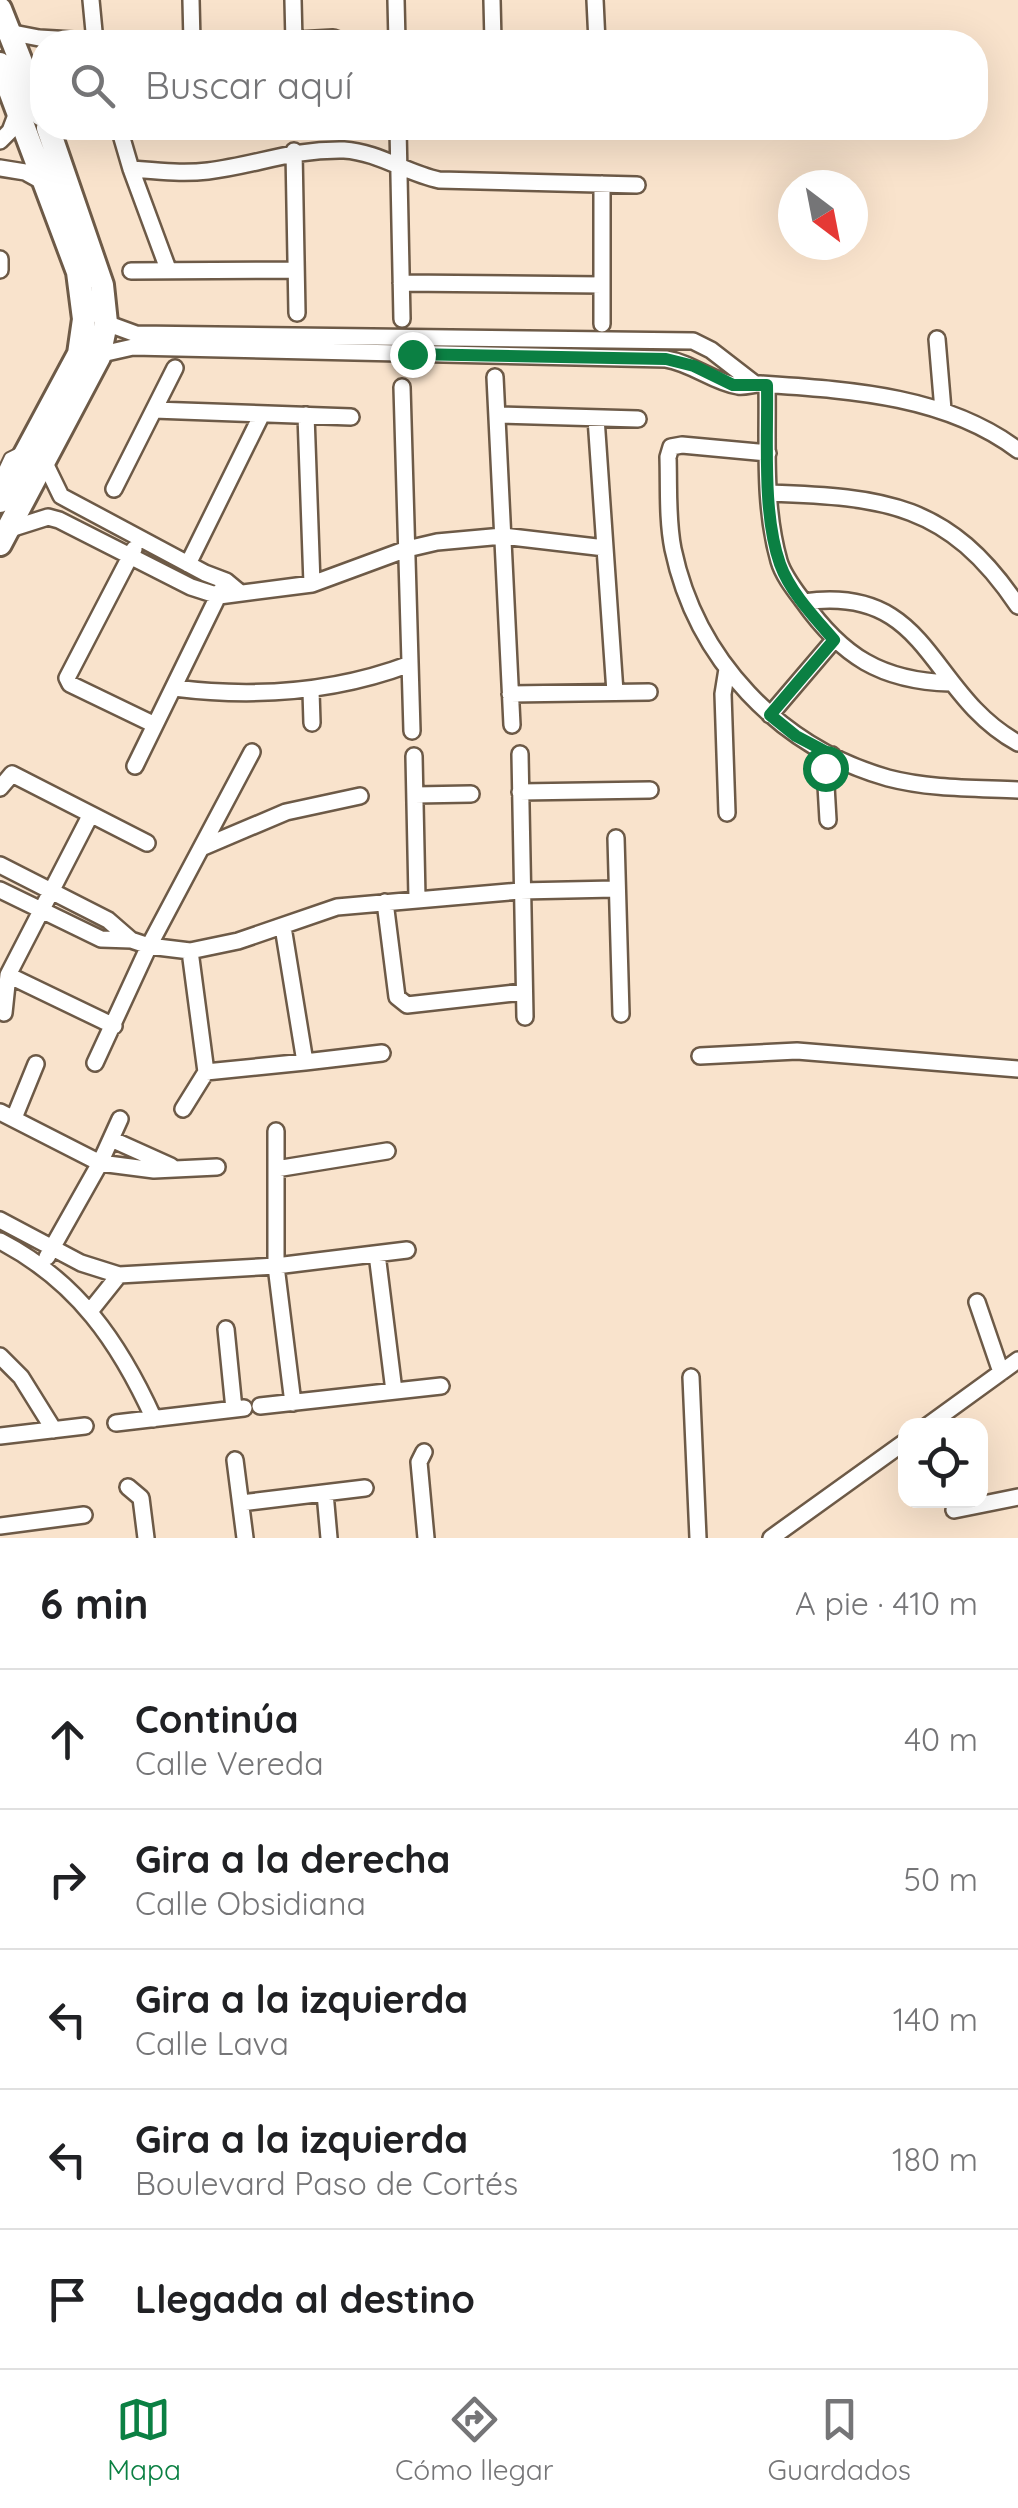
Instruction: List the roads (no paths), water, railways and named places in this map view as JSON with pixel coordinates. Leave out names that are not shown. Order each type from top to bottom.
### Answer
[{"type":"street","points":[[91,0],[97,30]]},
{"type":"street","points":[[191,0],[192,30]]},
{"type":"street","points":[[293,0],[294,30]]},
{"type":"street","points":[[396,0],[396,30]]},
{"type":"street","points":[[492,0],[493,30]]},
{"type":"street","points":[[595,0],[596,30]]},
{"type":"street","points":[[3,24],[30,40]]},
{"type":"street","points":[[3,24],[30,67]]},
{"type":"street","points":[[0,64],[78,272],[89,356]]},
{"type":"street","points":[[18,110],[2,140],[7,168],[45,183]]},
{"type":"street","points":[[4,537],[35,457],[106,323],[102,285],[52,140]]},
{"type":"street","points":[[123,140],[168,269]]},
{"type":"street","points":[[398,140],[402,320]]},
{"type":"street","points":[[131,169],[207,171],[294,151],[348,150],[438,180],[637,184]]},
{"type":"street","points":[[294,151],[297,313]]},
{"type":"street","points":[[602,184],[602,324]]},
{"type":"street","points":[[0,259],[0,270]]},
{"type":"street","points":[[131,271],[296,270]]},
{"type":"street","points":[[401,283],[602,285]]},
{"type":"street","points":[[106,323],[136,334],[693,341],[761,384],[769,494],[780,565],[804,602],[834,640],[872,667],[922,682],[950,683]]},
{"type":"street","points":[[412,336],[412,354]]},
{"type":"street","points":[[936,339],[943,410]]},
{"type":"street","points":[[666,340],[666,359]]},
{"type":"street","points":[[89,356],[133,347],[666,359],[694,366],[733,385],[761,384],[884,396],[943,410],[984,427],[1018,450]]},
{"type":"street","points":[[114,489],[175,368]]},
{"type":"street","points":[[496,377],[512,724]]},
{"type":"street","points":[[402,387],[412,731]]},
{"type":"street","points":[[154,410],[351,417]]},
{"type":"street","points":[[188,564],[262,414]]},
{"type":"street","points":[[306,415],[312,584]]},
{"type":"street","points":[[498,415],[638,419]]},
{"type":"street","points":[[596,418],[615,692]]},
{"type":"street","points":[[768,453],[682,444],[672,447],[668,456],[674,549],[695,615],[727,669],[770,715],[796,736],[832,755],[887,777],[925,784],[1018,790]]},
{"type":"street","points":[[35,457],[62,496],[232,586],[279,591],[312,584],[437,542],[503,536],[605,548]]},
{"type":"street","points":[[0,501],[35,457]]},
{"type":"street","points":[[769,494],[866,499],[901,507],[933,521],[975,552],[1018,606]]},
{"type":"street","points":[[4,537],[48,517],[62,496]]},
{"type":"street","points":[[48,517],[191,587],[218,596]]},
{"type":"street","points":[[139,538],[68,678],[70,684],[156,725]]},
{"type":"street","points":[[135,766],[218,596],[232,586]]},
{"type":"street","points":[[804,602],[850,599],[884,612],[911,631],[950,683],[1001,734],[1018,743]]},
{"type":"street","points":[[770,715],[834,640]]},
{"type":"street","points":[[174,688],[218,694],[311,691],[410,664]]},
{"type":"street","points":[[726,812],[722,694],[727,669]]},
{"type":"street","points":[[311,691],[312,723]]},
{"type":"street","points":[[510,694],[649,692]]},
{"type":"street","points":[[95,1062],[149,946],[252,752]]},
{"type":"street","points":[[520,754],[525,1017]]},
{"type":"street","points":[[828,820],[825,768],[832,755]]},
{"type":"street","points":[[414,756],[417,898]]},
{"type":"street","points":[[0,788],[12,774],[147,843]]},
{"type":"street","points":[[520,792],[650,790]]},
{"type":"street","points":[[416,795],[470,794]]},
{"type":"street","points":[[202,848],[286,812],[360,796]]},
{"type":"street","points":[[4,1012],[8,975],[90,816]]},
{"type":"street","points":[[616,838],[621,1014]]},
{"type":"street","points":[[0,865],[108,920],[130,940]]},
{"type":"street","points":[[0,890],[101,940],[130,940],[190,951],[238,941],[338,907],[520,891],[615,890]]},
{"type":"street","points":[[385,902],[400,1003],[523,992]]},
{"type":"street","points":[[282,927],[305,1062]]},
{"type":"street","points":[[182,1108],[206,1072],[190,951]]},
{"type":"street","points":[[8,975],[114,1026]]},
{"type":"street","points":[[700,1056],[797,1050],[1018,1070]]},
{"type":"street","points":[[206,1072],[382,1053]]},
{"type":"street","points":[[36,1064],[7,1115],[100,1164],[154,1170],[217,1167]]},
{"type":"street","points":[[42,1267],[100,1164],[120,1119]]},
{"type":"street","points":[[276,1131],[276,1266],[293,1403]]},
{"type":"street","points":[[111,1139],[175,1168]]},
{"type":"street","points":[[276,1169],[387,1151]]},
{"type":"street","points":[[0,1220],[82,1263],[119,1276],[276,1266],[407,1250]]},
{"type":"street","points":[[0,1241],[42,1267],[91,1310],[132,1369],[154,1418]]},
{"type":"street","points":[[378,1254],[394,1392]]},
{"type":"street","points":[[91,1310],[119,1276]]},
{"type":"street","points":[[977,1302],[1001,1372]]},
{"type":"street","points":[[226,1329],[246,1408]]},
{"type":"street","points":[[0,1356],[21,1377],[54,1430]]},
{"type":"street","points":[[938,1418],[1018,1360]]},
{"type":"street","points":[[691,1377],[698,1538]]},
{"type":"street","points":[[116,1423],[441,1386]]},
{"type":"street","points":[[0,1436],[86,1426]]},
{"type":"street","points":[[770,1537],[898,1447]]},
{"type":"street","points":[[424,1452],[418,1462],[426,1538]]},
{"type":"street","points":[[236,1460],[245,1538]]},
{"type":"street","points":[[128,1488],[141,1498],[146,1538]]},
{"type":"street","points":[[241,1503],[365,1488]]},
{"type":"street","points":[[324,1493],[329,1538]]},
{"type":"street","points":[[954,1510],[1018,1497]]},
{"type":"street","points":[[0,1526],[41,1530],[84,1514]]},
{"type":"lane","points":[[0,476],[10,457],[21,452],[35,457]]}]
